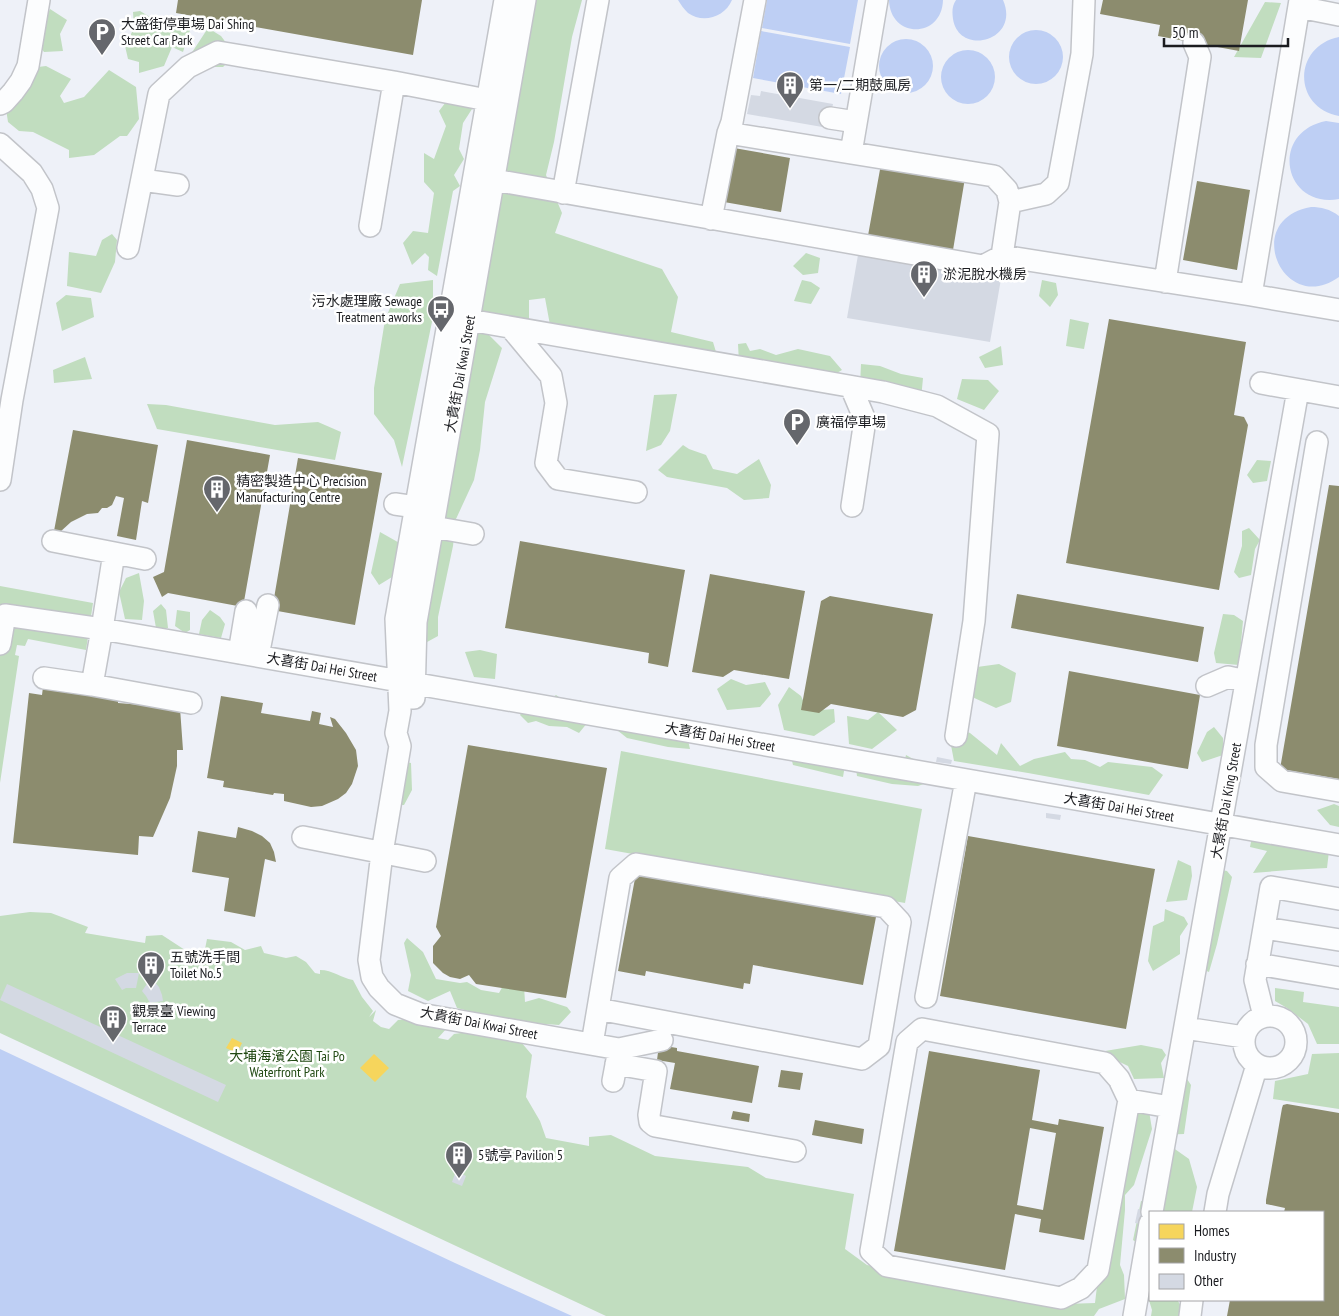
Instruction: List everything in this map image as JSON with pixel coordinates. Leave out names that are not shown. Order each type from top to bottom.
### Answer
[{"type":"street","points":[[0,104],[13,92],[28,66],[39,0]]},
{"type":"street","name":"大貴街 Dai Kwai Street","points":[[505,0],[396,619],[414,715],[410,735],[400,746],[382,853],[369,960],[372,977],[379,988],[395,1004],[420,1014],[592,1044],[616,1065],[656,1071],[648,1115],[650,1122],[655,1126],[795,1151]]},
{"type":"street","name":"大貴街 Dai Kwai Street","points":[[407,682],[525,0]]},
{"type":"street","points":[[563,193],[598,0]]},
{"type":"street","points":[[711,219],[755,0]]},
{"type":"street","points":[[850,153],[877,0]]},
{"type":"street","points":[[1010,202],[1046,194],[1058,183],[1082,54],[1084,0]]},
{"type":"street","points":[[1250,296],[1299,4],[1339,15]]},
{"type":"street","points":[[1165,282],[1200,58],[1194,43]]},
{"type":"street","points":[[128,248],[159,94],[188,67],[218,52],[487,100]]},
{"type":"street","points":[[370,226],[394,82]]},
{"type":"street","points":[[830,118],[856,122]]},
{"type":"street","points":[[728,133],[994,176],[1007,190],[1010,202],[1002,256]]},
{"type":"street","points":[[0,144],[32,173],[42,189],[48,208],[6,396],[0,480]]},
{"type":"street","points":[[142,180],[178,185]]},
{"type":"street","points":[[494,180],[983,266],[1002,256],[1339,310]]},
{"type":"street","points":[[469,320],[883,392],[937,406],[988,434],[974,621],[956,736]]},
{"type":"street","points":[[511,328],[551,376],[556,403],[546,462],[558,479],[636,492]]},
{"type":"street","points":[[1261,383],[1339,397]]},
{"type":"street","points":[[851,386],[864,420],[852,506]]},
{"type":"street","name":"大景街 Dai King Street","points":[[1152,1211],[1298,390]]},
{"type":"street","points":[[1317,442],[1266,744],[1266,768],[1282,781],[1339,791]]},
{"type":"street","points":[[395,504],[416,507]]},
{"type":"street","points":[[433,527],[472,534]]},
{"type":"street","points":[[53,541],[145,559]]},
{"type":"street","points":[[92,680],[114,553]]},
{"type":"street","points":[[249,654],[268,605]]},
{"type":"street","points":[[246,611],[249,654]]},
{"type":"street","name":"大喜街 Dai Hei Street","points":[[0,644],[5,615],[102,629],[1339,845]]},
{"type":"street","points":[[1207,686],[1228,677],[1246,681]]},
{"type":"street","points":[[44,678],[92,680],[191,703]]},
{"type":"street","points":[[926,997],[966,780]]},
{"type":"street","points":[[303,837],[425,861]]},
{"type":"street","points":[[592,1044],[620,878],[636,864],[886,907],[900,922],[879,1046],[862,1059],[598,1009]]},
{"type":"street","points":[[1264,1016],[1255,980],[1270,887],[1339,899]]},
{"type":"street","points":[[1264,928],[1339,940]]},
{"type":"street","points":[[1257,964],[1339,978]]},
{"type":"street","points":[[1272,1016],[1287,1022],[1293,1029],[1296,1045],[1294,1053],[1282,1065],[1274,1068],[1265,1068],[1257,1065],[1250,1059],[1246,1053],[1244,1037],[1246,1030],[1256,1019],[1272,1016]]},
{"type":"street","points":[[1185,1028],[1244,1037]]},
{"type":"street","points":[[922,1029],[1105,1063],[1119,1079],[1129,1100],[1098,1270],[1081,1288],[1060,1298],[887,1266],[872,1250],[907,1042],[922,1029]]},
{"type":"street","points":[[616,1065],[662,1040]]},
{"type":"street","points":[[1215,1211],[1218,1194],[1257,1065]]},
{"type":"street","points":[[1129,1100],[1170,1107]]},
{"type":"street","points":[[1134,1316],[1145,1282],[1149,1235]]},
{"type":"street","points":[[1190,1316],[1192,1301]]},
{"type":"green space","points":[[505,0],[582,0],[572,37],[554,142],[546,175],[562,213],[555,233],[662,269],[678,297],[671,332],[713,342],[719,362],[550,325],[545,298],[529,300],[529,327],[496,325],[489,335],[502,348],[485,402],[480,450],[474,480],[456,519],[453,546],[438,617],[438,636],[418,647]]},
{"type":"green space","points":[[1265,2],[1281,3],[1261,58],[1234,57]]},
{"type":"green space","points":[[50,9],[67,20],[60,34],[63,51],[44,52],[36,41]]},
{"type":"green space","points":[[140,11],[163,23],[170,16],[191,27],[183,52],[172,47],[164,66],[139,73],[139,62],[128,59],[125,46],[134,28],[133,12]]},
{"type":"green space","points":[[208,28],[221,36],[230,48],[228,62],[223,67],[201,67],[191,54]]},
{"type":"green space","points":[[46,66],[71,79],[60,96],[64,103],[84,97],[109,70],[136,87],[139,119],[127,136],[120,136],[94,155],[69,158],[69,150],[33,132],[19,131],[8,122],[6,109],[38,67]]},
{"type":"green space","points":[[449,98],[457,99],[472,109],[463,123],[459,149],[464,159],[454,175],[460,186],[453,191],[437,276],[428,270],[429,257],[425,253],[412,265],[403,243],[413,231],[428,233],[434,193],[424,182],[424,153],[434,159],[446,126],[439,111]]},
{"type":"green space","points":[[112,234],[117,240],[115,262],[101,293],[67,286],[69,252],[96,256],[102,240]]},
{"type":"green space","points":[[806,253],[820,258],[818,273],[803,275],[793,266]]},
{"type":"green space","points":[[433,280],[433,317],[402,467],[394,440],[374,414],[374,388],[385,320],[400,284]]},
{"type":"green space","points":[[802,280],[811,282],[820,288],[811,304],[794,301]]},
{"type":"green space","points":[[1042,280],[1056,283],[1058,295],[1050,307],[1039,296]]},
{"type":"green space","points":[[66,295],[91,298],[94,317],[62,331],[56,303]]},
{"type":"green space","points":[[1070,319],[1089,323],[1084,349],[1066,346]]},
{"type":"green space","points":[[746,343],[750,351],[760,349],[776,355],[798,349],[830,356],[842,370],[825,380],[739,363],[738,344]]},
{"type":"green space","points":[[1001,346],[1003,365],[985,368],[979,357]]},
{"type":"green space","points":[[85,357],[92,379],[54,383],[53,370]]},
{"type":"green space","points":[[861,364],[880,366],[901,374],[923,378],[921,399],[860,386]]},
{"type":"green space","points":[[962,379],[988,380],[999,391],[984,410],[957,399]]},
{"type":"green space","points":[[677,394],[670,431],[661,445],[646,451],[654,395]]},
{"type":"green space","points":[[147,404],[166,405],[275,425],[318,422],[341,432],[335,460],[157,429]]},
{"type":"green space","points":[[683,445],[706,455],[713,469],[737,474],[759,459],[771,485],[769,498],[744,500],[727,488],[667,477],[658,470]]},
{"type":"green space","points":[[1257,460],[1271,461],[1267,481],[1253,483],[1247,475]]},
{"type":"green space","points":[[1249,528],[1260,540],[1255,549],[1251,575],[1239,578],[1234,572],[1242,546],[1242,531]]},
{"type":"green space","points":[[380,532],[403,545],[397,574],[379,585],[371,573]]},
{"type":"green space","points":[[139,573],[144,601],[142,620],[125,619],[119,592],[126,578]]},
{"type":"green space","points":[[0,586],[93,603],[86,650],[28,639],[25,646],[17,645],[15,655],[19,656],[0,783]]},
{"type":"green space","points":[[161,604],[166,610],[168,628],[156,628],[153,611]]},
{"type":"green space","points":[[177,610],[190,612],[190,630],[185,633],[175,626]]},
{"type":"green space","points":[[210,610],[220,617],[225,624],[221,638],[199,634],[202,620]]},
{"type":"green space","points":[[1223,614],[1234,615],[1243,621],[1239,665],[1216,663],[1214,653]]},
{"type":"green space","points":[[480,650],[497,654],[495,679],[474,677],[465,652]]},
{"type":"green space","points":[[999,664],[1016,673],[1011,702],[996,708],[970,696],[977,667]]},
{"type":"green space","points":[[731,679],[746,685],[765,682],[771,694],[760,707],[727,710],[717,689]]},
{"type":"green space","points":[[789,687],[801,696],[808,711],[834,709],[835,722],[814,736],[784,730],[778,705]]},
{"type":"green space","points":[[556,695],[570,705],[581,700],[588,722],[579,733],[567,727],[549,726],[536,721],[528,723],[520,715],[530,699],[546,702]]},
{"type":"green space","points":[[625,712],[687,736],[690,749],[668,747],[627,738],[617,730]]},
{"type":"green space","points":[[878,712],[897,730],[872,749],[849,744],[847,716],[868,720]]},
{"type":"green space","points":[[947,724],[970,733],[997,755],[1001,743],[1020,766],[1034,759],[1065,752],[1071,759],[1085,760],[1100,767],[1108,762],[1152,767],[1163,775],[1149,795],[954,761]]},
{"type":"green space","points":[[1214,727],[1223,738],[1223,755],[1202,762],[1197,753],[1207,732]]},
{"type":"green space","points":[[788,745],[845,765],[843,777],[793,765]]},
{"type":"green space","points":[[621,751],[922,809],[905,903],[605,849]]},
{"type":"green space","points":[[906,755],[915,760],[929,782],[918,786],[892,784],[857,776],[856,769],[901,776]]},
{"type":"green space","points":[[396,760],[411,763],[412,790],[404,805],[390,805]]},
{"type":"green space","points":[[1334,804],[1339,806],[1339,827],[1330,825],[1317,810]]},
{"type":"green space","points":[[1254,826],[1331,834],[1327,868],[1253,873],[1267,851],[1250,847]]},
{"type":"green space","points":[[1178,860],[1191,866],[1192,876],[1187,900],[1166,902]]},
{"type":"green space","points":[[1206,867],[1227,871],[1232,877],[1209,972],[1189,964]]},
{"type":"green space","points":[[1165,909],[1184,917],[1188,924],[1180,936],[1180,954],[1153,971],[1148,961],[1153,926],[1164,921]]},
{"type":"green space","name":"大埔海濱公園 Tai Po Waterfront Park","points":[[30,912],[51,913],[88,927],[85,933],[145,943],[146,936],[162,935],[185,950],[204,954],[207,939],[231,942],[245,950],[261,946],[264,953],[286,958],[296,956],[306,962],[315,973],[320,974],[320,970],[325,970],[353,980],[362,997],[373,1011],[369,1017],[376,1010],[373,1021],[381,1027],[389,1029],[398,1020],[410,1019],[447,1028],[438,1038],[448,1040],[454,1034],[468,1032],[503,1021],[532,1055],[526,1097],[540,1121],[546,1138],[589,1146],[589,1137],[611,1135],[655,1156],[748,1167],[766,1178],[854,1194],[845,1249],[867,1265],[1065,1304],[1095,1303],[1101,1253],[1126,1103],[1149,1111],[1152,1129],[1134,1185],[1125,1195],[1120,1265],[1124,1275],[1125,1299],[1099,1309],[1094,1316],[606,1316],[0,1033],[0,916]]},
{"type":"green space","points":[[407,938],[423,952],[436,979],[460,983],[467,982],[481,990],[499,993],[505,982],[524,986],[525,1002],[539,998],[567,1007],[571,1012],[559,1025],[518,1024],[457,1008],[450,991],[428,1001],[408,991],[411,975],[404,943]]},
{"type":"green space","points":[[1275,988],[1304,992],[1303,1002],[1339,1007],[1339,1044],[1317,1044],[1308,1024],[1275,1001]]},
{"type":"green space","points":[[1141,1045],[1162,1049],[1166,1055],[1161,1063],[1164,1078],[1134,1079],[1128,1066],[1099,1052]]},
{"type":"green space","points":[[1339,1053],[1339,1109],[1273,1099],[1275,1081],[1308,1074],[1312,1054]]},
{"type":"green space","points":[[1185,1076],[1191,1085],[1184,1134],[1157,1135]]},
{"type":"green space","points":[[1172,1147],[1189,1159],[1197,1187],[1192,1211],[1149,1211],[1149,1251],[1133,1240],[1141,1201],[1158,1203]]},
{"type":"green space","points":[[1149,1301],[1178,1301],[1183,1310],[1181,1316],[1151,1316],[1152,1310]]},
{"type":"water","points":[[678,0],[732,0],[729,6],[719,14],[713,17],[700,18],[688,13]]},
{"type":"water","points":[[767,0],[858,0],[850,44],[762,28]]},
{"type":"water","points":[[889,0],[943,0],[940,13],[934,22],[926,27],[916,29],[906,27],[898,22],[892,13]]},
{"type":"water","points":[[956,0],[1003,0],[1006,14],[1004,26],[997,34],[987,39],[976,40],[966,38],[958,31],[953,19],[953,9]]},
{"type":"water","points":[[1036,30],[1046,32],[1055,38],[1061,47],[1063,57],[1061,67],[1055,76],[1046,82],[1036,84],[1026,82],[1017,76],[1011,67],[1009,57],[1011,47],[1017,38],[1026,32]]},
{"type":"water","points":[[761,31],[850,47],[841,94],[753,78]]},
{"type":"water","points":[[1339,37],[1339,116],[1324,110],[1313,101],[1306,89],[1304,76],[1306,64],[1313,52],[1324,43]]},
{"type":"water","points":[[906,39],[916,41],[925,47],[931,56],[933,66],[931,76],[925,85],[916,91],[906,93],[896,91],[887,85],[881,76],[879,66],[881,56],[887,47],[896,41]]},
{"type":"water","points":[[963,50],[973,50],[987,58],[993,67],[995,77],[993,87],[987,96],[973,104],[963,104],[953,99],[946,92],[941,82],[941,72],[946,62],[953,55]]},
{"type":"water","points":[[1326,121],[1339,123],[1339,199],[1320,199],[1305,193],[1295,182],[1290,168],[1290,153],[1296,139],[1308,128]]},
{"type":"water","points":[[1311,207],[1325,209],[1339,216],[1339,277],[1319,286],[1301,285],[1287,276],[1278,262],[1274,245],[1278,229],[1290,215]]},
{"type":"water","points":[[0,1049],[455,1263],[572,1316],[0,1316]]},
{"type":"building: Homes","points":[[232,1038],[242,1043],[237,1053],[226,1048]]},
{"type":"building: Homes","points":[[374,1054],[389,1068],[375,1082],[360,1068]]},
{"type":"building: Industry","points":[[178,0],[422,0],[413,55],[176,13]]},
{"type":"building: Industry","points":[[1103,0],[1248,0],[1239,51],[1158,36],[1160,25],[1100,14]]},
{"type":"building: Industry","points":[[734,148],[790,158],[781,212],[724,202]]},
{"type":"building: Industry","points":[[881,164],[965,178],[952,256],[867,241]]},
{"type":"building: Industry","points":[[1197,181],[1250,190],[1237,270],[1183,260]]},
{"type":"building: Industry","points":[[1109,319],[1246,342],[1234,415],[1244,417],[1248,425],[1219,590],[1066,563]]},
{"type":"building: Industry","points":[[73,430],[158,445],[148,503],[142,501],[136,540],[117,536],[124,498],[116,496],[112,505],[107,508],[102,508],[98,513],[87,514],[71,522],[60,532],[54,531]]},
{"type":"building: Industry","name":"精密製造中心 Precision Manufacturing Centre","points":[[187,440],[270,455],[243,607],[168,593],[162,597],[153,577],[164,572]]},
{"type":"building: Industry","points":[[298,458],[382,473],[355,625],[272,610]]},
{"type":"building: Industry","points":[[1329,485],[1339,486],[1339,779],[1280,769]]},
{"type":"building: Industry","points":[[520,541],[685,570],[668,667],[648,663],[649,653],[505,628]]},
{"type":"building: Industry","points":[[710,574],[805,591],[789,679],[734,670],[723,677],[692,672]]},
{"type":"building: Industry","points":[[1017,594],[1204,627],[1198,662],[1011,628]]},
{"type":"building: Industry","points":[[830,596],[933,614],[916,710],[903,717],[831,704],[819,713],[801,710],[821,601]]},
{"type":"building: Industry","points":[[1069,671],[1200,695],[1188,769],[1057,746]]},
{"type":"building: Industry","points":[[43,687],[118,699],[118,703],[180,708],[183,750],[177,750],[177,766],[170,798],[153,837],[139,836],[138,855],[13,843],[29,693],[42,695]]},
{"type":"building: Industry","points":[[221,696],[263,703],[261,713],[310,721],[312,711],[321,713],[319,724],[333,727],[330,717],[335,719],[356,750],[358,766],[352,784],[346,793],[322,806],[311,807],[284,801],[284,794],[274,793],[273,795],[223,787],[224,781],[207,778]]},
{"type":"building: Industry","points":[[468,745],[607,768],[566,998],[476,984],[469,975],[460,979],[450,977],[433,963],[433,946],[441,936],[436,927]]},
{"type":"building: Industry","points":[[238,827],[262,836],[270,843],[276,862],[265,859],[255,917],[224,911],[229,878],[192,872],[198,831],[236,838]]},
{"type":"building: Industry","points":[[968,836],[1155,869],[1126,1029],[940,996]]},
{"type":"building: Industry","points":[[636,873],[876,917],[863,985],[753,965],[750,984],[744,983],[743,989],[646,971],[645,976],[618,971]]},
{"type":"building: Industry","points":[[659,1045],[677,1048],[677,1051],[759,1066],[752,1103],[670,1089],[675,1063],[657,1060]]},
{"type":"building: Industry","points":[[929,1051],[1040,1070],[1032,1120],[1058,1125],[1059,1119],[1104,1127],[1084,1240],[1039,1232],[1041,1219],[1015,1214],[1005,1270],[894,1251]],"holes":[[[1030,1128],[1056,1133],[1043,1210],[1017,1205]]]},
{"type":"building: Industry","points":[[781,1070],[803,1073],[800,1090],[778,1087]]},
{"type":"building: Industry","points":[[1287,1104],[1339,1113],[1339,1316],[1227,1316],[1230,1301],[1324,1301],[1324,1211],[1284,1211],[1285,1208],[1266,1204],[1283,1105]]},
{"type":"building: Industry","points":[[733,1111],[750,1114],[749,1122],[731,1119]]},
{"type":"building: Industry","points":[[815,1120],[864,1129],[862,1144],[812,1135]]},
{"type":"building: Other","name":"第一/二期鼓風房","points":[[761,91],[833,104],[828,128],[747,114],[751,95],[760,96]]},
{"type":"building: Other","name":"淤泥脫水機房","points":[[858,255],[1001,279],[990,342],[847,318]]},
{"type":"building: Other","points":[[937,757],[952,760],[951,764],[936,762]]},
{"type":"building: Other","points":[[1046,813],[1061,815],[1060,820],[1046,818]]},
{"type":"building: Other","name":"五號洗手間 Toilet No.5","points":[[127,973],[139,973],[136,988],[122,990],[115,979]]},
{"type":"building: Other","name":"五號洗手間 Toilet No.5","points":[[151,978],[159,987],[163,1001],[150,1003],[142,991]]},
{"type":"building: Other","name":"觀景臺 Viewing Terrace","points":[[7,984],[226,1085],[218,1102],[0,1000]]},
{"type":"building: Other","name":"5號亭 Pavilion 5","points":[[456,1171],[466,1176],[462,1186],[452,1182]]},
{"type":"building: Other","points":[[1138,1209],[1142,1210],[1140,1224],[1135,1223]]},
{"type":"place","name":"大盛街停車場 Dai Shing Street Car Park","points":[[102,56]]},
{"type":"place","name":"第一/二期鼓風房","points":[[790,109]]},
{"type":"place","name":"淤泥脫水機房","points":[[924,298]]},
{"type":"place","name":"污水處理廠 Sewage Treatment aworks","points":[[441,333]]},
{"type":"place","name":"廣福停車場","points":[[797,446]]},
{"type":"place","name":"精密製造中心 Precision Manufacturing Centre","points":[[217,513]]},
{"type":"place","name":"五號洗手間 Toilet No.5","points":[[151,989]]},
{"type":"place","name":"觀景臺 Viewing Terrace","points":[[113,1043]]},
{"type":"place","name":"5號亭 Pavilion 5","points":[[459,1179]]}]
